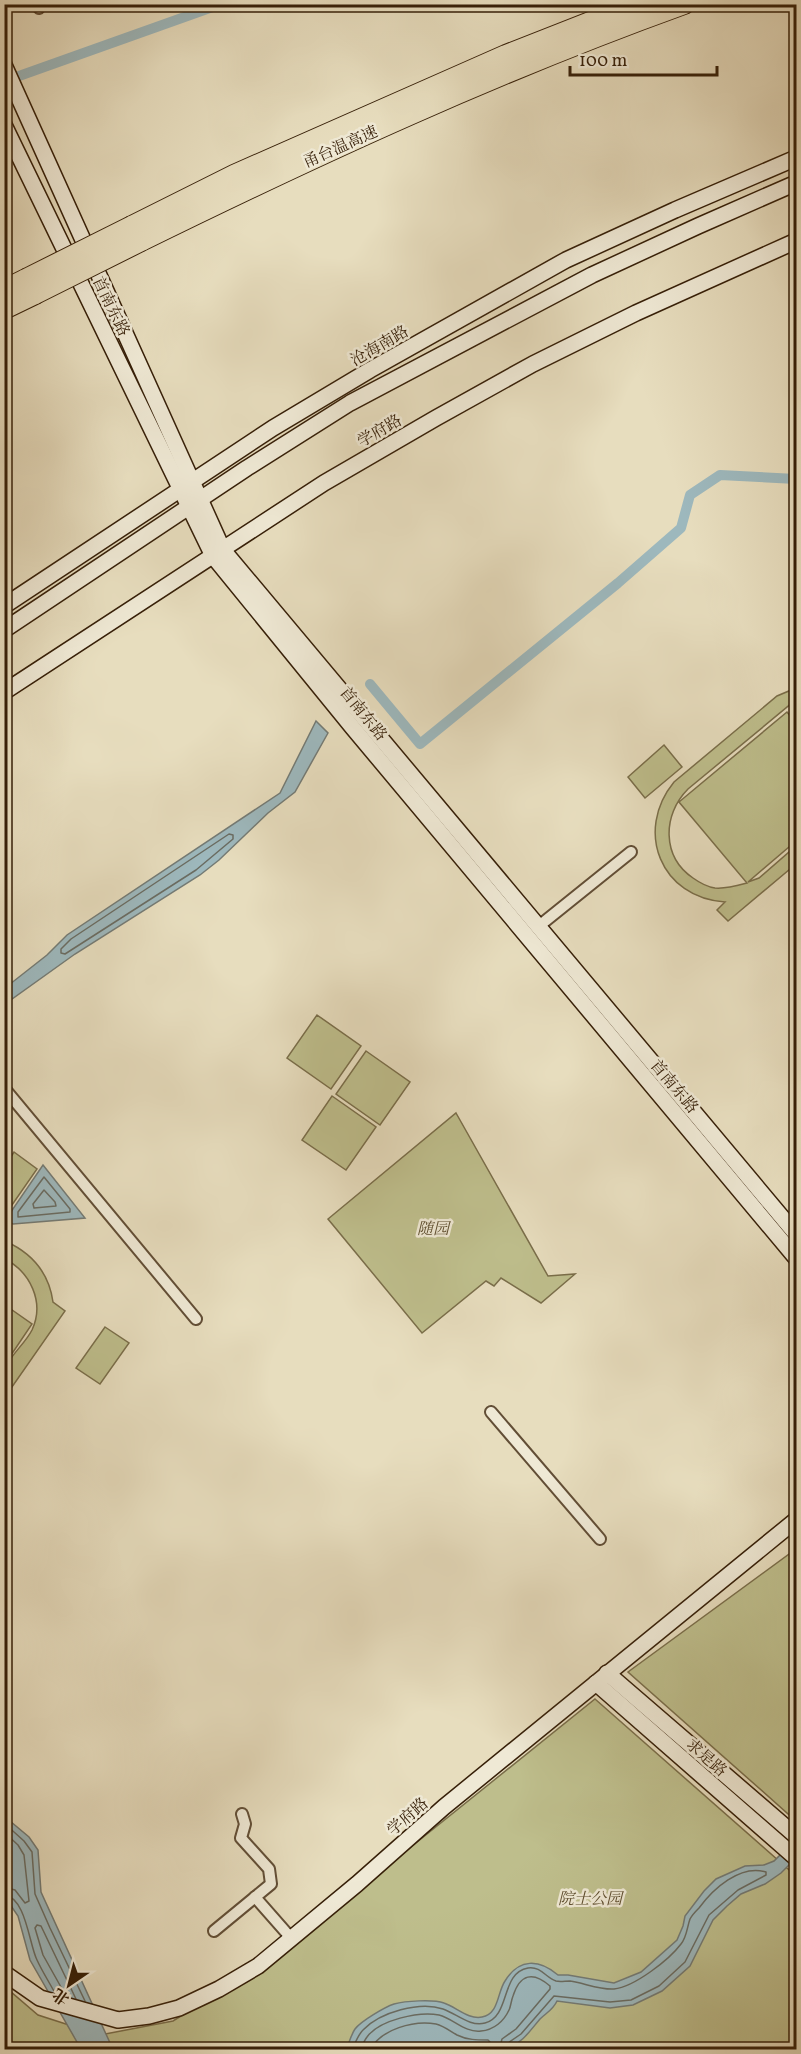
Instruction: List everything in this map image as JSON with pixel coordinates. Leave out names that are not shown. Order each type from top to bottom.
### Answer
[{"type":"highway","name":"甬台温高速","points":[[136,234],[234,175],[506,55],[636,4]]},
{"type":"highway","name":"甬台温高速","points":[[4,309],[30,286],[136,234],[489,81],[684,4]]},
{"type":"highway","name":"甬台温高速","points":[[4,290],[30,286]]},
{"type":"main road","name":"首南东路","points":[[4,64],[186,485]]},
{"type":"main road","name":"首南东路","points":[[4,125],[218,553],[353,728],[796,1258]]},
{"type":"main road","name":"沧海南路","points":[[4,606],[273,428],[370,370],[566,260],[796,158]]},
{"type":"main road","points":[[4,630],[350,403],[592,275],[796,183]]},
{"type":"main road","name":"学府路","points":[[4,692],[324,483],[533,364],[636,313],[796,241]]},
{"type":"main road","name":"首南东路","points":[[218,553],[539,926],[796,1234]]},
{"type":"main road","name":"学府路","points":[[4,1973],[40,1998],[118,2020],[149,2016],[179,2008],[219,1989],[258,1966],[357,1884],[444,1807],[796,1520]]},
{"type":"main road","name":"求是路","points":[[602,1678],[792,1832]]},
{"type":"main road","name":"求是路","points":[[602,1678],[796,1858]]},
{"type":"street","points":[[539,926],[630,852]]},
{"type":"street","points":[[4,1088],[196,1319]]},
{"type":"street","points":[[491,1412],[600,1539]]},
{"type":"street","points":[[214,1931],[271,1884],[269,1869],[241,1838],[245,1824],[242,1814]]},
{"type":"street","points":[[255,1897],[291,1938]]},
{"type":"green space","points":[[796,688],[796,701],[688,789],[679,799],[673,811],[669,835],[671,847],[675,859],[683,869],[706,886],[727,888],[747,883],[679,802],[787,712],[796,723],[796,841],[748,882],[759,878],[796,846],[796,864],[728,921],[717,910],[725,902],[703,898],[684,888],[670,875],[660,859],[656,840],[656,821],[662,801],[674,782],[777,696]]},
{"type":"green space","points":[[664,745],[682,767],[645,798],[628,777]]},
{"type":"green space","points":[[317,1015],[361,1046],[331,1089],[287,1058]]},
{"type":"green space","points":[[366,1051],[410,1082],[380,1125],[336,1094]]},
{"type":"green space","points":[[332,1096],[376,1127],[346,1170],[302,1140]]},
{"type":"green space","name":"随园","points":[[456,1113],[548,1276],[575,1274],[541,1303],[501,1278],[494,1286],[486,1281],[422,1333],[328,1219]]},
{"type":"green space","points":[[14,1152],[37,1169],[5,1215],[5,1166]]},
{"type":"green space","points":[[5,1241],[15,1246],[38,1265],[48,1282],[53,1302],[65,1311],[5,1397],[3,1379],[5,1369],[32,1330],[37,1309],[33,1289],[28,1280],[22,1272],[5,1259]]},
{"type":"green space","points":[[5,1305],[32,1324],[5,1364]]},
{"type":"green space","points":[[105,1327],[129,1343],[100,1384],[76,1368]]},
{"type":"green space","points":[[796,1549],[796,1821],[628,1672]]},
{"type":"green space","name":"院士公园","points":[[595,1699],[796,1876],[796,2049],[15,2049],[5,2041],[4,1986],[38,2015],[100,2035],[173,2021],[264,1965]]},
{"type":"water","points":[[316,721],[328,733],[295,792],[268,813],[200,875],[75,954],[5,1004],[5,988],[47,955],[67,935],[280,793]]},
{"type":"water","points":[[43,1165],[85,1218],[13,1224],[6,1219]]},
{"type":"water","points":[[4,1816],[29,1837],[38,1850],[41,1892],[111,2045],[124,2049],[81,2049],[30,1960],[18,1916],[5,1897]]},
{"type":"water","points":[[796,1839],[796,1858],[781,1873],[765,1884],[741,1894],[713,1920],[690,1966],[662,1991],[633,2005],[610,2008],[557,2001],[525,2036],[507,2049],[346,2050],[358,2026],[394,2004],[433,2001],[444,2003],[472,2017],[488,2015],[495,2007],[502,1986],[511,1973],[530,1963],[544,1966],[558,1975],[614,1983],[641,1972],[677,1940],[685,1916],[716,1879],[745,1866],[764,1865],[774,1861]]},
{"type":"waterway","points":[[5,81],[221,4]]},
{"type":"waterway","points":[[370,684],[420,744],[618,583],[681,528],[690,495],[720,475],[796,479]]}]
